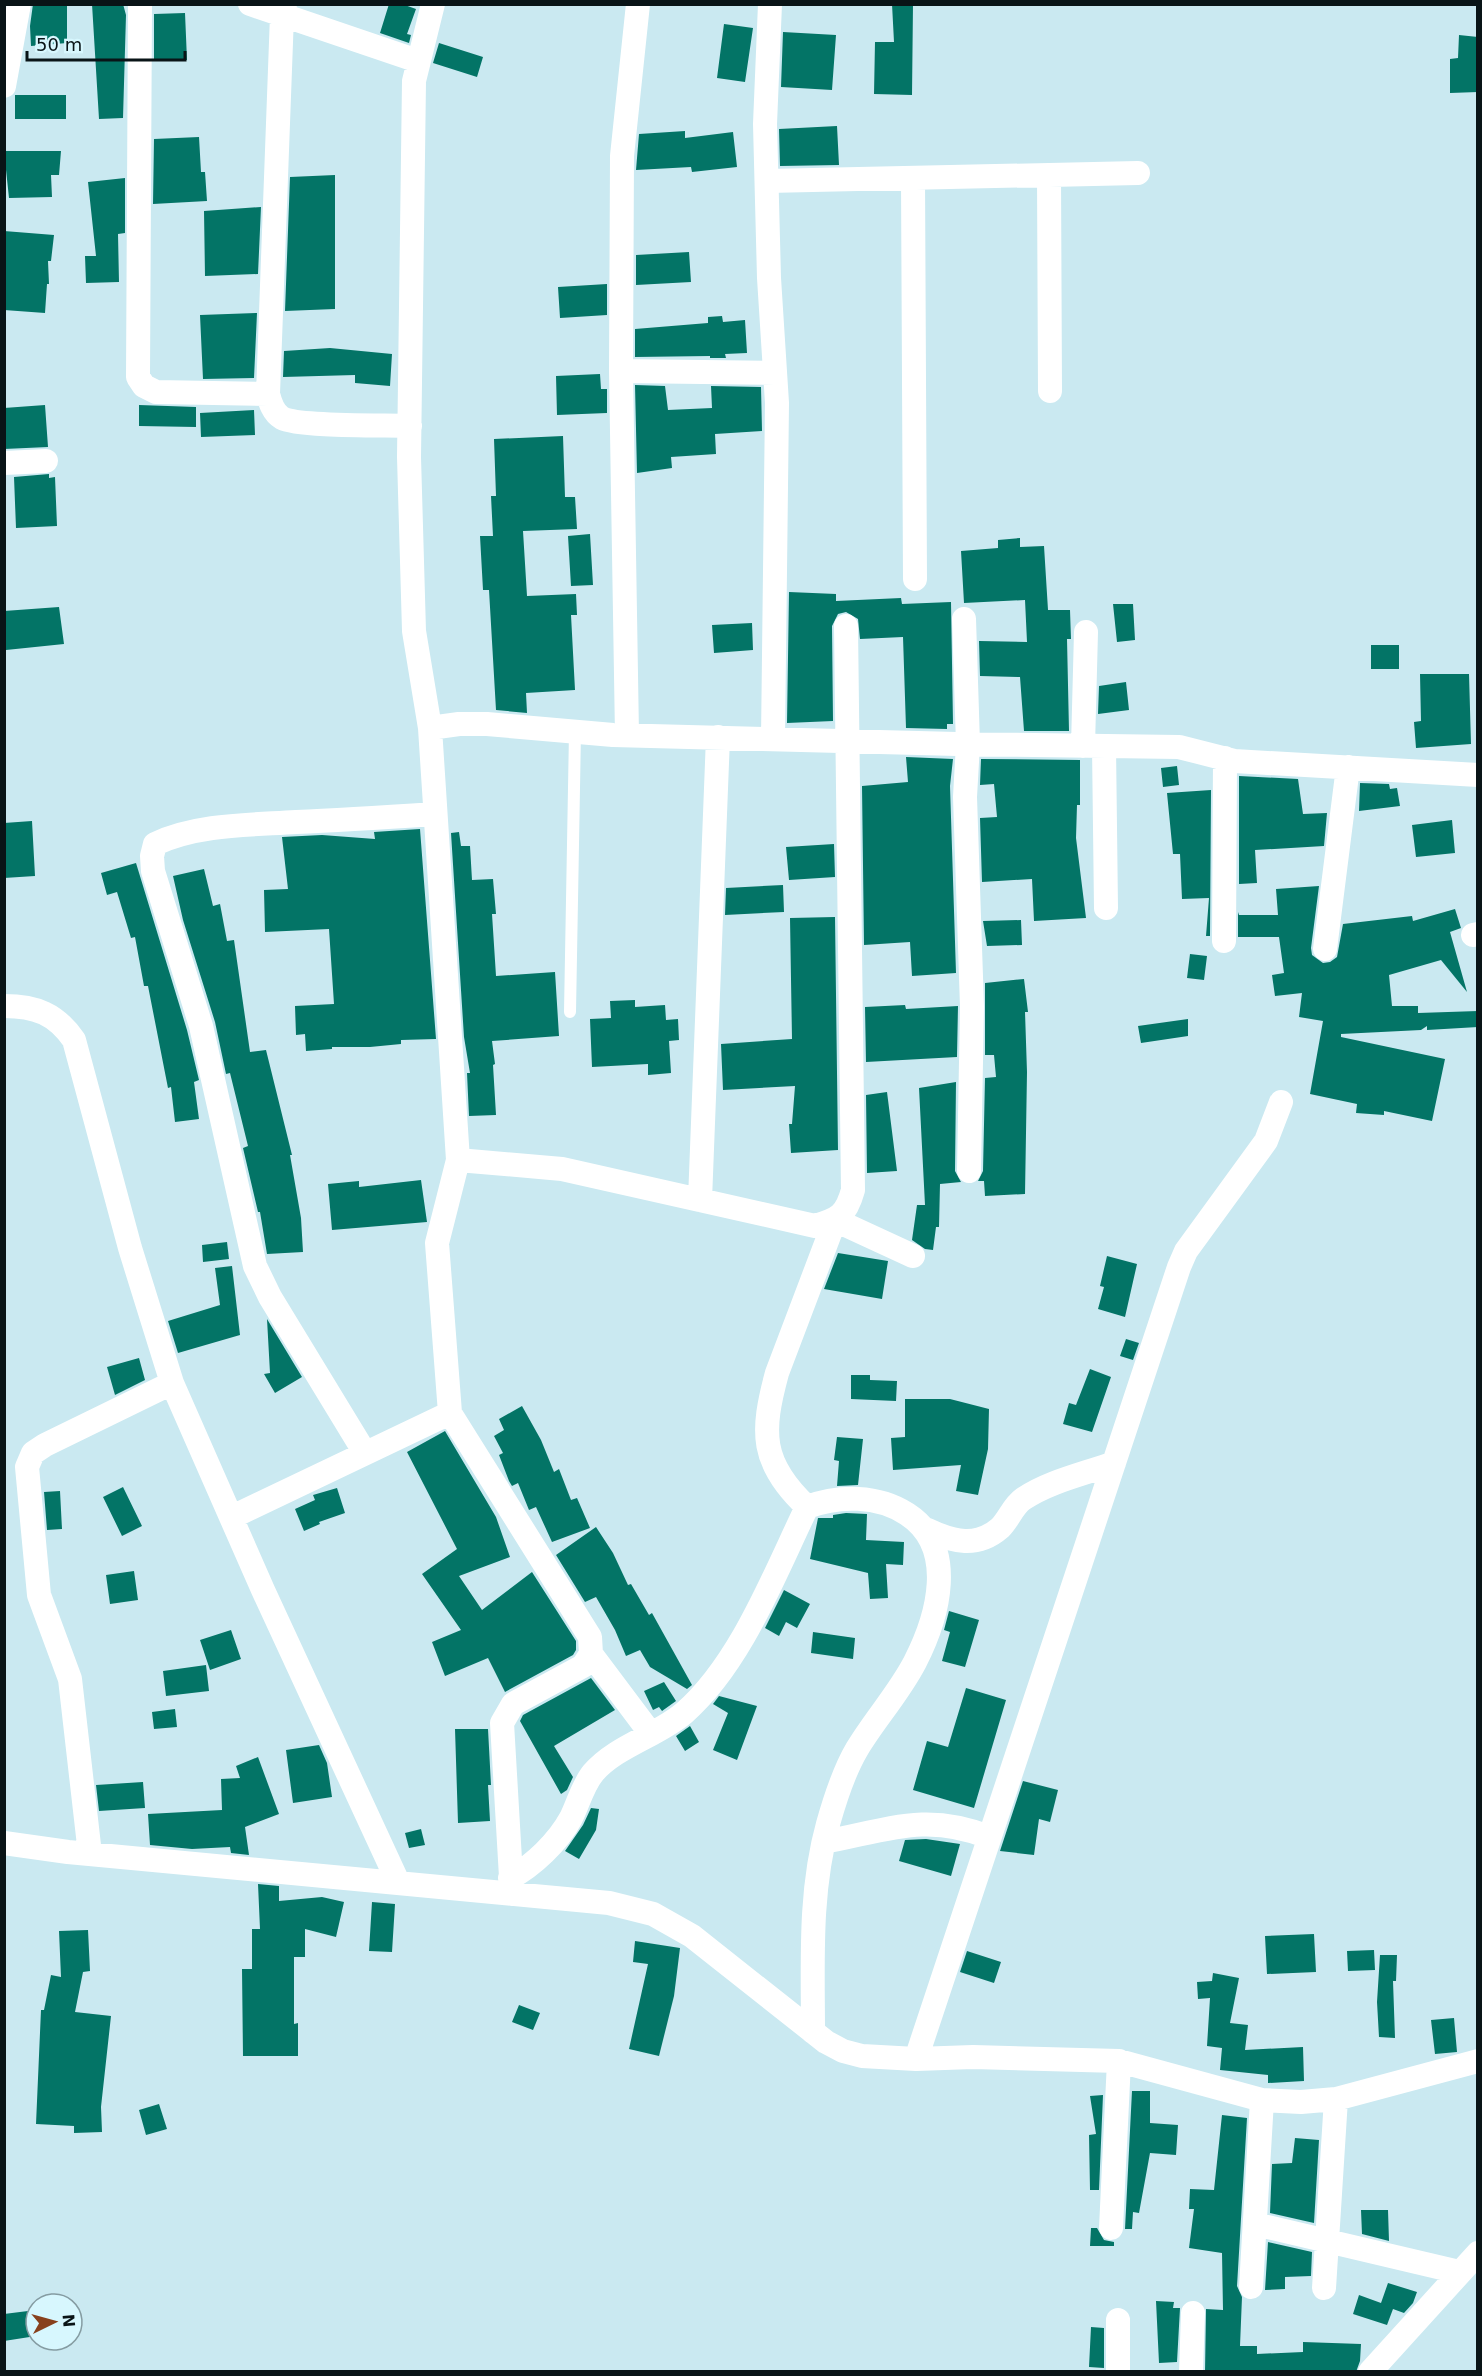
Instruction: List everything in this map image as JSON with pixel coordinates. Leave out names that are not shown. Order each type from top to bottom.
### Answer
[{"type":"street","points":[[4,86],[19,4]]},
{"type":"street","points":[[140,4],[138,377],[144,386],[156,392],[268,394]]},
{"type":"street","points":[[250,4],[283,10],[418,62]]},
{"type":"street","points":[[433,4],[414,81],[410,426],[414,631],[430,728],[458,1160],[437,1243],[450,1413],[590,1637],[591,1654],[651,1734]]},
{"type":"street","points":[[627,735],[621,371],[622,156],[638,4]]},
{"type":"street","points":[[770,4],[765,124],[777,403],[773,739]]},
{"type":"street","points":[[283,10],[268,394],[271,406],[281,418],[301,423],[410,426]]},
{"type":"street","points":[[767,181],[1138,173]]},
{"type":"street","points":[[1049,175],[1050,391]]},
{"type":"street","points":[[913,178],[915,579]]},
{"type":"street","points":[[621,371],[775,373]]},
{"type":"street","points":[[4,463],[46,461]]},
{"type":"street","points":[[964,620],[968,744],[965,797],[972,1007],[969,1171]]},
{"type":"street","points":[[458,1160],[562,1169],[815,1226],[835,1220],[849,1207],[853,1190],[846,626]]},
{"type":"street","points":[[1086,632],[1106,908]]},
{"type":"street","points":[[430,728],[459,724],[487,724],[627,735],[1179,747],[1225,758],[1478,775]]},
{"type":"street","points":[[700,1200],[718,737]]},
{"type":"street","points":[[1224,940],[1225,758]]},
{"type":"street","points":[[1325,949],[1348,767]]},
{"type":"street","points":[[365,1453],[270,1297],[255,1266],[217,1088],[201,1026],[153,872],[152,856],[155,844],[165,839],[243,825],[435,814]]},
{"type":"street","points":[[4,1006],[30,1006],[63,1023],[74,1040],[130,1248],[172,1383],[262,1590],[398,1882]]},
{"type":"street","points":[[915,2060],[1179,1267],[1186,1251],[1266,1141],[1281,1102]]},
{"type":"street","points":[[835,1220],[913,1256]]},
{"type":"street","points":[[807,1507],[785,1486],[775,1468],[767,1428],[770,1399],[777,1372],[835,1220]]},
{"type":"street","points":[[90,1854],[72,1689],[59,1644],[39,1595],[27,1467],[33,1453],[45,1444],[172,1383]]},
{"type":"street","points":[[232,1517],[450,1413]]},
{"type":"street","points":[[807,1507],[836,1500],[874,1501],[904,1512],[928,1530],[948,1540],[975,1542],[1000,1528],[1021,1500],[1048,1486],[1114,1463]]},
{"type":"street","points":[[511,1886],[569,1821],[592,1774],[611,1758],[682,1715],[708,1690],[759,1606],[807,1507]]},
{"type":"street","points":[[813,2032],[812,1940],[817,1882],[825,1842],[846,1769],[915,1661],[932,1618],[939,1586],[938,1564],[928,1530]]},
{"type":"street","points":[[511,1886],[502,1723],[513,1704],[583,1666],[591,1654]]},
{"type":"street","points":[[825,1842],[894,1827],[929,1824],[961,1826],[989,1837]]},
{"type":"street","points":[[4,1843],[90,1854],[398,1882],[511,1886],[609,1902],[652,1914],[692,1936],[826,2042],[853,2054],[915,2060],[973,2057],[1119,2061],[1262,2100],[1300,2102],[1336,2099],[1478,2061]]},
{"type":"street","points":[[1111,2228],[1119,2061]]},
{"type":"street","points":[[1324,2288],[1336,2099]]},
{"type":"street","points":[[1251,2287],[1262,2100]]},
{"type":"street","points":[[1255,2224],[1459,2272]]},
{"type":"street","points":[[1370,2372],[1478,2253]]},
{"type":"street","points":[[1191,2372],[1193,2313]]},
{"type":"street","points":[[1118,2320],[1118,2372]]},
{"type":"lane","points":[[570,1012],[575,732]]},
{"type":"building","points":[[33,4],[67,4],[67,43],[31,46],[30,26]]},
{"type":"building","points":[[92,4],[123,4],[126,15],[123,118],[99,119]]},
{"type":"building","points":[[389,4],[402,4],[416,9],[407,34],[411,35],[409,43],[380,33]]},
{"type":"building","points":[[892,4],[913,4],[912,95],[874,94],[875,42],[894,42]]},
{"type":"building","points":[[185,13],[187,60],[154,61],[154,14]]},
{"type":"building","points":[[724,24],[753,28],[745,82],[717,78]]},
{"type":"building","points":[[783,32],[836,35],[832,90],[781,87]]},
{"type":"building","points":[[1459,35],[1478,37],[1478,92],[1450,93],[1450,59],[1458,58]]},
{"type":"building","points":[[439,43],[483,57],[477,77],[433,63]]},
{"type":"building","points":[[15,95],[66,95],[66,119],[15,119]]},
{"type":"building","points":[[837,126],[839,165],[780,166],[779,129]]},
{"type":"building","points":[[685,131],[685,138],[733,132],[737,167],[692,172],[691,167],[636,170],[639,134]]},
{"type":"building","points":[[199,137],[201,172],[205,172],[207,201],[153,204],[154,139]]},
{"type":"building","points":[[4,151],[61,151],[59,175],[51,175],[52,197],[9,198]]},
{"type":"building","points":[[335,175],[335,309],[285,311],[290,177]]},
{"type":"building","points":[[125,178],[125,233],[118,234],[119,282],[86,283],[85,256],[96,256],[88,182]]},
{"type":"building","points":[[261,207],[258,274],[205,276],[204,211]]},
{"type":"building","points":[[4,231],[54,235],[51,261],[48,261],[49,284],[47,284],[45,313],[4,310]]},
{"type":"building","points":[[689,252],[691,282],[636,285],[636,255]]},
{"type":"building","points":[[607,284],[607,315],[560,318],[558,287]]},
{"type":"building","points":[[257,313],[254,378],[203,379],[200,315]]},
{"type":"building","points":[[722,316],[723,322],[745,320],[747,353],[725,354],[726,358],[710,358],[710,356],[635,357],[635,329],[708,323],[708,317]]},
{"type":"building","points":[[330,348],[392,354],[390,386],[355,383],[355,375],[283,377],[284,351]]},
{"type":"building","points":[[600,374],[601,389],[607,389],[607,413],[557,415],[556,376]]},
{"type":"building","points":[[635,385],[665,386],[668,410],[712,408],[711,386],[761,387],[762,431],[715,434],[716,454],[671,457],[672,468],[637,473]]},
{"type":"building","points":[[45,405],[48,447],[4,449],[4,408]]},
{"type":"building","points":[[139,405],[196,407],[196,427],[139,426]]},
{"type":"building","points":[[254,410],[255,435],[201,437],[200,413]]},
{"type":"building","points":[[563,436],[565,497],[575,497],[577,529],[523,531],[527,596],[576,594],[577,615],[571,615],[575,690],[526,693],[527,713],[496,710],[489,590],[483,590],[480,536],[493,536],[491,496],[496,496],[494,439]]},
{"type":"building","points":[[49,474],[49,478],[55,477],[57,526],[16,528],[14,477]]},
{"type":"building","points":[[590,534],[593,585],[571,586],[568,536]]},
{"type":"building","points":[[1020,538],[1020,547],[1044,546],[1048,610],[1070,610],[1071,639],[1067,639],[1069,731],[1024,731],[1020,677],[980,676],[979,641],[1027,642],[1025,600],[964,603],[961,551],[998,548],[998,540]]},
{"type":"building","points":[[789,592],[836,594],[836,601],[901,598],[902,604],[951,602],[953,724],[947,724],[947,729],[906,728],[903,637],[860,639],[858,619],[846,612],[838,614],[832,626],[833,721],[787,723]]},
{"type":"building","points":[[1113,604],[1133,604],[1135,640],[1117,642]]},
{"type":"building","points":[[59,607],[64,644],[6,650],[4,611]]},
{"type":"building","points":[[752,623],[753,650],[714,653],[712,625]]},
{"type":"building","points":[[1371,645],[1399,645],[1399,669],[1371,669]]},
{"type":"building","points":[[1420,674],[1469,674],[1471,744],[1416,748],[1414,722],[1421,721]]},
{"type":"building","points":[[1126,682],[1129,710],[1098,714],[1099,686]]},
{"type":"building","points":[[906,757],[953,759],[950,786],[956,973],[912,976],[910,942],[864,945],[862,786],[908,782]]},
{"type":"building","points":[[981,759],[1080,760],[1080,805],[1077,805],[1076,838],[1086,918],[1034,921],[1032,879],[982,882],[980,818],[997,817],[994,784],[980,785]]},
{"type":"building","points":[[1177,766],[1179,785],[1163,787],[1161,768]]},
{"type":"building","points":[[1239,776],[1298,779],[1303,814],[1327,813],[1324,846],[1255,850],[1257,883],[1239,884]]},
{"type":"building","points":[[1360,783],[1389,784],[1390,789],[1397,788],[1400,806],[1359,811]]},
{"type":"building","points":[[1211,790],[1210,936],[1206,936],[1209,898],[1182,899],[1180,854],[1173,854],[1167,793]]},
{"type":"building","points":[[1452,820],[1455,853],[1416,857],[1412,825]]},
{"type":"building","points":[[32,821],[35,876],[4,878],[4,823]]},
{"type":"building","points":[[420,829],[436,1039],[401,1040],[401,1044],[332,1047],[332,1049],[306,1051],[305,1034],[296,1035],[295,1006],[334,1004],[329,929],[265,932],[264,890],[288,889],[282,837],[322,835],[375,839],[374,832]]},
{"type":"building","points":[[459,832],[461,846],[470,846],[472,880],[493,879],[496,914],[492,914],[496,976],[555,972],[559,1036],[492,1041],[496,1115],[469,1116],[467,1073],[470,1073],[464,1037],[451,833]]},
{"type":"building","points":[[834,844],[835,877],[789,880],[786,847]]},
{"type":"building","points":[[136,863],[187,1030],[199,1080],[194,1082],[199,1119],[175,1122],[171,1087],[168,1088],[148,986],[144,986],[135,937],[131,938],[117,892],[107,895],[101,873]]},
{"type":"building","points":[[204,869],[213,906],[220,904],[227,941],[234,940],[250,1052],[266,1050],[292,1155],[290,1155],[301,1218],[303,1252],[267,1254],[260,1212],[258,1212],[243,1148],[248,1146],[230,1073],[226,1074],[215,1022],[183,920],[173,876]]},
{"type":"building","points":[[783,885],[784,912],[725,915],[726,888]]},
{"type":"building","points":[[1319,886],[1311,948],[1312,955],[1323,963],[1330,962],[1337,957],[1343,924],[1412,916],[1413,921],[1455,909],[1461,928],[1450,932],[1467,992],[1441,960],[1389,975],[1392,1006],[1418,1006],[1418,1013],[1478,1011],[1478,1027],[1427,1030],[1427,1026],[1421,1030],[1341,1034],[1341,1037],[1445,1059],[1432,1121],[1384,1111],[1384,1115],[1356,1113],[1357,1104],[1310,1094],[1323,1021],[1299,1017],[1302,993],[1275,996],[1272,975],[1284,973],[1279,937],[1238,937],[1238,912],[1239,915],[1278,915],[1276,889]]},
{"type":"building","points":[[835,917],[838,1150],[791,1153],[789,1124],[792,1124],[795,1086],[723,1090],[721,1044],[792,1039],[790,918]]},
{"type":"building","points":[[1021,920],[1022,945],[987,946],[983,921]]},
{"type":"building","points":[[1190,954],[1207,956],[1204,980],[1187,978]]},
{"type":"building","points":[[1024,979],[1028,1012],[1025,1012],[1027,1072],[1025,1194],[985,1196],[984,1181],[978,1181],[983,1171],[985,1078],[996,1077],[994,1055],[985,1055],[985,983]]},
{"type":"building","points":[[635,1000],[635,1007],[665,1005],[666,1020],[678,1019],[679,1040],[669,1041],[671,1073],[648,1075],[648,1064],[592,1067],[590,1019],[611,1018],[610,1001]]},
{"type":"building","points":[[905,1005],[906,1009],[958,1006],[957,1057],[866,1062],[865,1007]]},
{"type":"building","points":[[1188,1019],[1188,1036],[1141,1043],[1138,1026]]},
{"type":"building","points":[[956,1082],[955,1171],[961,1182],[940,1184],[939,1227],[936,1227],[933,1250],[925,1249],[912,1240],[917,1205],[925,1205],[919,1088]]},
{"type":"building","points":[[887,1092],[897,1171],[867,1173],[866,1095]]},
{"type":"building","points":[[421,1180],[427,1222],[332,1230],[328,1184],[359,1181],[359,1187]]},
{"type":"building","points":[[227,1242],[229,1259],[203,1262],[202,1245]]},
{"type":"building","points":[[838,1253],[888,1261],[882,1299],[824,1289]]},
{"type":"building","points":[[1107,1256],[1137,1264],[1125,1317],[1098,1309],[1104,1287],[1100,1286]]},
{"type":"building","points":[[232,1266],[240,1335],[178,1353],[168,1321],[220,1305],[215,1268]]},
{"type":"building","points":[[267,1319],[302,1377],[275,1393],[264,1374],[270,1373]]},
{"type":"building","points":[[1126,1339],[1139,1343],[1133,1360],[1120,1356]]},
{"type":"building","points":[[139,1358],[145,1380],[115,1395],[107,1367]]},
{"type":"building","points":[[1090,1369],[1111,1377],[1092,1432],[1063,1424],[1069,1403],[1076,1405]]},
{"type":"building","points":[[851,1375],[870,1375],[870,1380],[897,1381],[896,1401],[851,1399]]},
{"type":"building","points":[[905,1399],[950,1399],[989,1409],[988,1449],[978,1495],[956,1491],[961,1465],[893,1470],[891,1438],[905,1437]]},
{"type":"building","points":[[522,1406],[541,1440],[554,1472],[559,1469],[571,1500],[577,1498],[590,1528],[552,1542],[536,1507],[529,1510],[518,1483],[512,1486],[509,1481],[499,1455],[503,1453],[494,1436],[504,1430],[499,1419]]},
{"type":"building","points":[[445,1431],[496,1517],[510,1557],[459,1576],[482,1610],[532,1572],[576,1641],[576,1650],[573,1655],[505,1692],[488,1658],[445,1676],[432,1642],[461,1630],[422,1574],[457,1549],[407,1452]]},
{"type":"building","points":[[837,1437],[863,1439],[858,1485],[837,1486],[839,1461],[834,1460]]},
{"type":"building","points":[[123,1487],[142,1526],[122,1536],[103,1497]]},
{"type":"building","points":[[337,1488],[345,1513],[319,1522],[320,1524],[304,1531],[295,1509],[315,1500],[313,1495]]},
{"type":"building","points":[[60,1491],[62,1529],[47,1530],[44,1492]]},
{"type":"building","points":[[867,1514],[866,1540],[904,1542],[903,1565],[886,1564],[888,1598],[870,1599],[868,1573],[810,1559],[818,1518],[833,1518],[833,1515]]},
{"type":"building","points":[[596,1527],[613,1553],[628,1585],[631,1584],[649,1615],[652,1613],[692,1685],[687,1689],[650,1667],[640,1650],[626,1656],[615,1630],[596,1597],[585,1602],[556,1555]]},
{"type":"building","points":[[134,1571],[138,1600],[110,1604],[106,1575]]},
{"type":"building","points":[[784,1590],[810,1604],[797,1628],[786,1622],[779,1636],[765,1628]]},
{"type":"building","points":[[949,1611],[979,1620],[965,1667],[942,1661],[950,1632],[944,1630]]},
{"type":"building","points":[[231,1630],[241,1659],[210,1670],[200,1640]]},
{"type":"building","points":[[813,1632],[855,1638],[853,1659],[811,1653]]},
{"type":"building","points":[[206,1665],[209,1691],[166,1696],[163,1671]]},
{"type":"building","points":[[591,1678],[615,1710],[554,1746],[573,1777],[567,1790],[561,1794],[520,1721],[523,1715]]},
{"type":"building","points":[[664,1682],[676,1701],[662,1711],[659,1707],[653,1710],[644,1691]]},
{"type":"building","points":[[966,1688],[1006,1700],[974,1808],[913,1790],[927,1741],[948,1747]]},
{"type":"building","points":[[719,1696],[757,1706],[737,1760],[713,1750],[728,1713],[713,1704]]},
{"type":"building","points":[[175,1709],[177,1727],[154,1729],[152,1712]]},
{"type":"building","points":[[690,1726],[699,1742],[685,1751],[676,1736]]},
{"type":"building","points":[[455,1729],[488,1729],[490,1821],[458,1823]]},
{"type":"building","points":[[319,1745],[327,1763],[332,1797],[293,1803],[286,1750]]},
{"type":"building","points":[[258,1757],[279,1814],[245,1827],[249,1855],[231,1853],[230,1847],[192,1849],[150,1845],[148,1814],[222,1810],[221,1779],[240,1778],[236,1766]]},
{"type":"building","points":[[1023,1781],[1058,1790],[1050,1822],[1039,1819],[1034,1855],[1000,1851]]},
{"type":"building","points":[[143,1782],[145,1808],[99,1811],[96,1785]]},
{"type":"building","points":[[591,1808],[599,1809],[596,1830],[579,1859],[565,1851],[583,1825]]},
{"type":"building","points":[[421,1829],[425,1845],[409,1848],[405,1833]]},
{"type":"building","points":[[926,1839],[960,1844],[951,1876],[899,1861],[905,1840]]},
{"type":"building","points":[[258,1884],[279,1886],[279,1901],[322,1897],[344,1902],[336,1937],[305,1929],[305,1957],[294,1957],[294,2024],[298,2023],[298,2056],[243,2056],[242,1969],[252,1969],[252,1929],[260,1929]]},
{"type":"building","points":[[372,1902],[395,1904],[392,1952],[369,1951]]},
{"type":"building","points":[[88,1930],[90,1971],[83,1972],[75,2012],[111,2016],[101,2107],[102,2132],[74,2133],[74,2126],[36,2124],[41,2010],[44,2010],[51,1975],[61,1977],[59,1931]]},
{"type":"building","points":[[1314,1934],[1316,1972],[1267,1974],[1265,1936]]},
{"type":"building","points":[[635,1941],[680,1948],[674,1996],[659,2056],[629,2049],[648,1964],[633,1962]]},
{"type":"building","points":[[1374,1950],[1375,1970],[1348,1971],[1347,1951]]},
{"type":"building","points":[[967,1951],[1001,1962],[994,1983],[960,1972]]},
{"type":"building","points":[[1380,1955],[1397,1955],[1396,1981],[1393,1981],[1395,2038],[1379,2037],[1377,2002]]},
{"type":"building","points":[[1213,1973],[1239,1978],[1230,2023],[1248,2025],[1245,2050],[1303,2047],[1304,2081],[1268,2083],[1268,2075],[1220,2070],[1222,2048],[1207,2046],[1210,1998],[1198,1999],[1197,1982],[1212,1981]]},
{"type":"building","points":[[519,2005],[540,2013],[533,2030],[512,2022]]},
{"type":"building","points":[[1454,2018],[1457,2052],[1435,2054],[1431,2020]]},
{"type":"building","points":[[1132,2091],[1150,2091],[1150,2123],[1178,2125],[1176,2155],[1150,2153],[1139,2213],[1133,2212],[1132,2229],[1125,2229]]},
{"type":"building","points":[[1103,2095],[1099,2190],[1090,2190],[1089,2135],[1096,2134],[1090,2096]]},
{"type":"building","points":[[159,2104],[167,2129],[146,2135],[139,2110]]},
{"type":"building","points":[[1222,2115],[1247,2118],[1237,2286],[1242,2297],[1240,2346],[1257,2346],[1257,2354],[1303,2352],[1303,2342],[1361,2344],[1360,2361],[1356,2372],[1205,2372],[1206,2309],[1223,2310],[1222,2253],[1189,2248],[1194,2209],[1189,2209],[1190,2189],[1214,2190]]},
{"type":"building","points":[[1295,2138],[1319,2140],[1314,2223],[1270,2213],[1272,2164],[1292,2163]]},
{"type":"building","points":[[1361,2210],[1388,2210],[1389,2241],[1362,2234]]},
{"type":"building","points":[[1091,2228],[1097,2228],[1104,2240],[1114,2242],[1114,2246],[1090,2246]]},
{"type":"building","points":[[1268,2242],[1312,2252],[1311,2276],[1285,2277],[1285,2289],[1265,2290]]},
{"type":"building","points":[[1388,2283],[1417,2292],[1413,2303],[1404,2313],[1393,2309],[1387,2325],[1353,2314],[1359,2295],[1381,2303]]},
{"type":"building","points":[[1156,2301],[1174,2302],[1173,2308],[1180,2308],[1177,2362],[1159,2363]]},
{"type":"building","points":[[24,2312],[24,2338],[4,2341],[4,2314]]},
{"type":"building","points":[[1091,2327],[1104,2328],[1104,2368],[1089,2367]]}]
